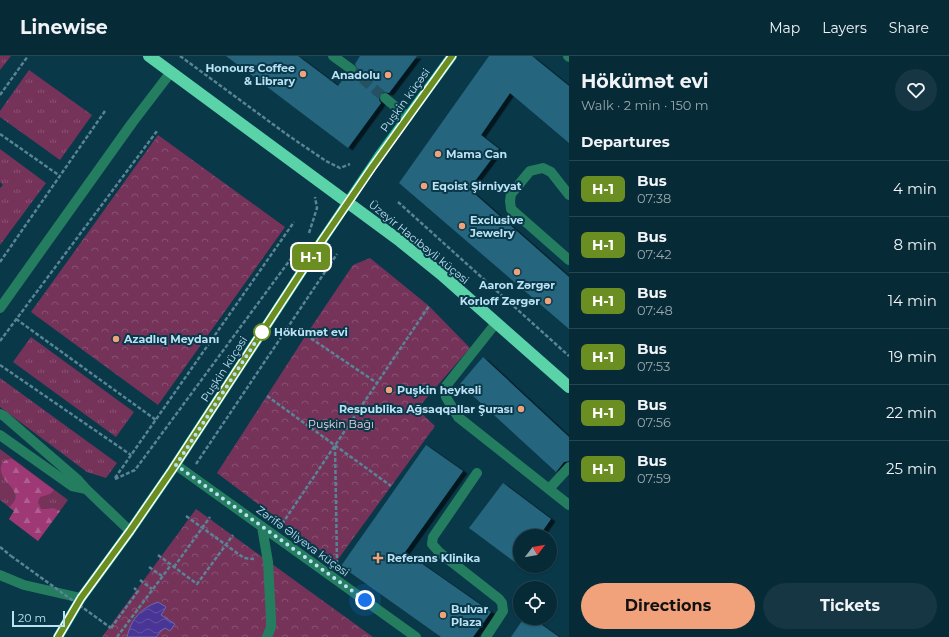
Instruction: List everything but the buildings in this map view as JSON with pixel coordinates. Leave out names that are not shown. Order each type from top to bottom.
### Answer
[{"type":"highway","name":"Üzeyir Hacıbəyli küçəsi","points":[[149,56],[348,202],[441,274],[569,387]]},
{"type":"main road","name":"Puşkin küçəsi","points":[[58,637],[81,598],[176,465],[348,202],[452,56]]},
{"type":"street","points":[[333,56],[351,69]]},
{"type":"street","points":[[0,308],[132,123],[171,72]]},
{"type":"street","points":[[385,98],[408,117]]},
{"type":"street","points":[[569,195],[551,172],[543,168],[530,171],[511,194],[510,201],[511,208],[569,260]]},
{"type":"street","points":[[496,323],[446,386],[446,397],[458,417],[569,505]]},
{"type":"street","points":[[0,414],[78,480],[86,490],[130,531]]},
{"type":"street","points":[[0,435],[72,486],[86,490]]},
{"type":"street","name":"Zərifə Əliyeva küçəsi","points":[[176,465],[416,637]]},
{"type":"street","points":[[549,489],[569,467]]},
{"type":"street","points":[[477,473],[433,537],[432,544],[439,552],[499,599],[502,604],[503,611],[486,637]]},
{"type":"street","points":[[262,527],[268,562],[271,619],[271,627],[267,637]]},
{"type":"street","points":[[0,575],[24,585],[81,598]]},
{"type":"path","points":[[0,95],[28,56]]},
{"type":"path","points":[[180,56],[289,136],[326,161],[340,168],[350,164]]},
{"type":"path","points":[[0,262],[105,111]]},
{"type":"path","points":[[0,341],[157,131]]},
{"type":"path","points":[[0,134],[60,176]]},
{"type":"path","points":[[309,233],[317,208],[314,196]]},
{"type":"path","points":[[398,202],[569,356]]},
{"type":"path","points":[[294,222],[115,479],[135,470],[304,240]]},
{"type":"path","points":[[189,474],[337,254]]},
{"type":"path","points":[[283,523],[429,306]]},
{"type":"path","points":[[16,319],[156,420]]},
{"type":"path","points":[[306,334],[377,383]]},
{"type":"path","points":[[0,365],[131,455]]},
{"type":"path","points":[[266,396],[391,486]]},
{"type":"path","points":[[335,446],[337,569]]},
{"type":"path","points":[[186,516],[246,559],[258,559]]},
{"type":"path","points":[[117,637],[162,576],[172,566],[210,517]]},
{"type":"path","points":[[158,555],[197,584],[233,535]]},
{"type":"path","points":[[0,547],[111,628],[138,591],[134,588]]},
{"type":"path","points":[[150,567],[162,576]]},
{"type":"path","points":[[140,580],[152,589]]},
{"type":"green space","points":[[0,56],[11,56],[0,70]]},
{"type":"green space","points":[[29,70],[92,115],[60,160],[0,117],[0,111]]},
{"type":"green space","points":[[158,135],[285,227],[158,405],[31,312]]},
{"type":"green space","points":[[0,149],[46,183],[0,245],[0,188],[3,185],[0,182]]},
{"type":"green space","name":"Puşkin Bağı","points":[[370,258],[429,306],[470,348],[417,409],[435,426],[336,562],[217,473],[353,265]]},
{"type":"green space","points":[[31,337],[134,412],[116,437],[13,362]]},
{"type":"green space","points":[[0,378],[117,463],[106,478],[87,472],[0,407]]},
{"type":"green space","points":[[0,449],[68,500],[38,541],[9,519],[14,511],[0,500]]},
{"type":"green space","points":[[8,459],[12,459],[54,490],[50,494],[40,497],[38,502],[41,509],[53,508],[60,511],[38,541],[9,519],[14,511],[9,507],[15,501],[16,495],[2,475],[1,467],[2,463]]},
{"type":"green space","points":[[196,509],[373,637],[102,637]]},
{"type":"water","points":[[158,602],[166,607],[161,615],[175,624],[170,631],[165,628],[156,637],[127,637],[131,625],[138,615],[147,607]]},
{"type":"tunnel","points":[[351,69],[385,98]]},
{"type":"bus line","name":"H-1","points":[[58,637],[81,598],[172,470],[348,202],[386,146],[452,56]]},
{"type":"place","name":"Honours Coffee & Library","points":[[303,74]]},
{"type":"place","name":"Anadolu","points":[[388,75]]},
{"type":"place","name":"Mama Can","points":[[438,154]]},
{"type":"place","name":"Eqoist Şirniyyat","points":[[424,186]]},
{"type":"place","name":"Exclusive Jewelry","points":[[462,226]]},
{"type":"place","name":"Aaron Zərgər","points":[[517,272]]},
{"type":"place","name":"Korloff Zərgər","points":[[548,301]]},
{"type":"place","name":"Hökümət evi","points":[[262,332]]},
{"type":"place","name":"Azadlıq Meydanı","points":[[116,339]]},
{"type":"place","name":"Puşkin heykəli","points":[[389,390]]},
{"type":"place","name":"Respublika Ağsaqqallar Şurası","points":[[521,409]]},
{"type":"place","name":"Referans Klinika","points":[[378,558]]},
{"type":"place","name":"Bulvar Plaza","points":[[443,615]]},
{"type":"route","points":[[262,332],[176,465],[365,600]]}]
